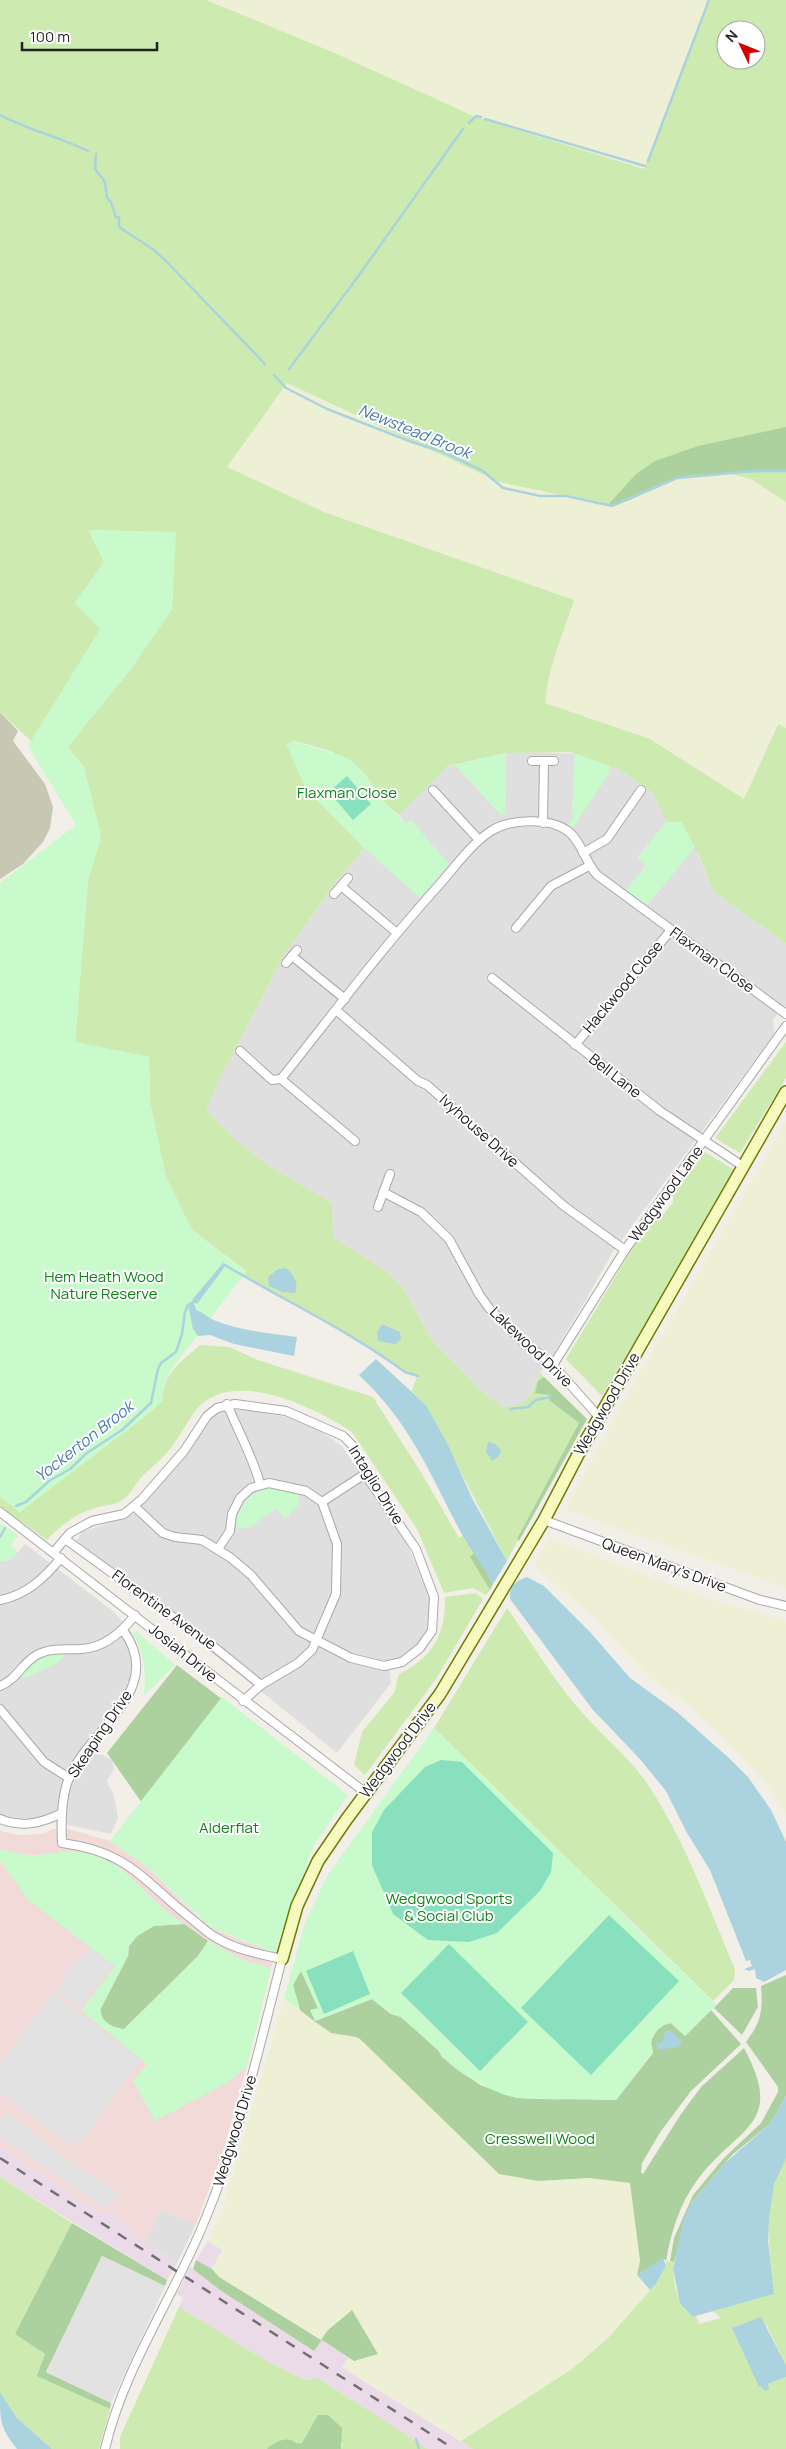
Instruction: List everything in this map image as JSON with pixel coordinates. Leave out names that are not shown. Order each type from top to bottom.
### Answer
[{"type":"street","points":[[532,761],[554,761]]},
{"type":"street","points":[[543,823],[544,761]]},
{"type":"street","points":[[433,790],[480,840]]},
{"type":"street","points":[[583,853],[607,839],[640,792],[646,800]]},
{"type":"street","name":"Flaxman Close","points":[[282,1079],[397,934],[480,840],[505,824],[543,823],[567,831],[583,853],[589,866],[597,875],[786,1014]]},
{"type":"street","points":[[516,928],[551,886],[589,866]]},
{"type":"street","points":[[334,894],[348,878]]},
{"type":"street","points":[[341,886],[397,934]]},
{"type":"street","name":"Hackwood Close","points":[[575,1045],[671,930]]},
{"type":"street","points":[[286,963],[294,953],[344,999]]},
{"type":"street","name":"Bell Lane","points":[[492,978],[660,1111],[744,1167]]},
{"type":"street","name":"Ivyhouse Drive","points":[[336,1010],[418,1080],[427,1085],[564,1206],[625,1250]]},
{"type":"street","name":"Wedgwood Lane","points":[[553,1365],[625,1250],[786,1026]]},
{"type":"street","points":[[240,1051],[272,1080],[282,1079],[355,1141]]},
{"type":"street","name":"Wedgwood Drive","points":[[105,2449],[114,2418],[126,2388],[199,2235],[230,2153],[249,2091],[297,1906],[318,1861],[440,1694],[544,1520],[599,1417],[786,1092]]},
{"type":"street","points":[[378,1207],[390,1174]]},
{"type":"street","name":"Lakewood Drive","points":[[383,1192],[422,1212],[449,1239],[479,1294],[490,1308],[520,1338],[553,1365],[599,1417]]},
{"type":"street","points":[[54,1552],[65,1539],[79,1528],[92,1521],[124,1514],[134,1506],[184,1451],[207,1416],[216,1408],[228,1404],[236,1430],[251,1458],[260,1484]]},
{"type":"street","name":"Intaglio Drive","points":[[134,1506],[163,1533],[175,1537],[202,1540],[218,1549],[251,1575],[299,1631],[316,1641],[351,1658],[384,1666],[402,1662],[420,1648],[432,1631],[434,1597],[416,1550],[365,1474],[353,1446],[343,1436],[286,1411],[255,1405],[228,1404]]},
{"type":"street","points":[[322,1502],[365,1474]]},
{"type":"street","points":[[218,1549],[230,1531],[232,1514],[247,1491],[260,1484],[278,1483],[303,1490],[322,1502],[337,1544],[336,1594],[312,1650],[298,1663],[261,1685],[243,1701]]},
{"type":"street","name":"Josiah Drive","points":[[0,1512],[54,1552],[243,1701],[366,1793]]},
{"type":"street","name":"Queen Mary's Drive","points":[[544,1520],[760,1600],[786,1606]]},
{"type":"street","name":"Florentine Avenue","points":[[65,1539],[206,1641],[261,1685]]},
{"type":"street","points":[[0,1600],[18,1594],[35,1584],[61,1558]]},
{"type":"street","points":[[0,1686],[15,1677],[36,1655],[46,1651],[83,1650],[97,1645],[111,1639],[123,1630],[135,1615]]},
{"type":"street","name":"Skeaping Drive","points":[[123,1630],[132,1642],[138,1664],[134,1684],[117,1712],[87,1748],[69,1778],[62,1813],[62,1843],[84,1846],[113,1855],[140,1873],[172,1904],[215,1938],[259,1954],[282,1959]]},
{"type":"street","points":[[0,1709],[44,1762],[69,1778]]},
{"type":"street","points":[[0,1819],[15,1824],[29,1824],[41,1822],[62,1813]]},
{"type":"shaded area","points":[[206,0],[710,0],[645,169],[476,117]]},
{"type":"shaded area","points":[[287,383],[499,482],[575,500],[612,506],[677,478],[727,473],[786,471],[786,728],[777,724],[744,799],[650,739],[545,703],[546,688],[573,600],[324,512],[226,468]]},
{"type":"shaded area","points":[[0,712],[18,731],[13,741],[45,784],[53,807],[50,828],[43,842],[23,864],[0,879]]},
{"type":"shaded area","points":[[506,753],[575,754],[572,812],[608,772],[610,766],[620,770],[653,793],[666,822],[638,857],[646,865],[627,890],[647,905],[695,847],[713,891],[786,944],[786,1005],[773,1019],[774,1034],[612,1253],[546,1366],[540,1372],[527,1402],[519,1406],[502,1407],[477,1387],[432,1340],[403,1288],[386,1271],[333,1237],[332,1203],[266,1164],[234,1138],[206,1110],[221,1076],[286,952],[334,884],[365,848],[420,897],[411,820],[406,824],[399,815],[439,773],[449,766],[455,765],[501,815],[505,814]]},
{"type":"shaded area","points":[[786,1122],[786,1588],[565,1510],[619,1409]]},
{"type":"shaded area","points":[[220,1410],[245,1410],[287,1417],[322,1432],[342,1446],[408,1546],[429,1597],[432,1618],[427,1632],[417,1648],[399,1659],[389,1662],[391,1683],[337,1753],[241,1675],[71,1548],[82,1532],[134,1514],[211,1418]]},
{"type":"shaded area","points":[[549,1538],[704,1597],[786,1621],[786,1815],[766,1782],[734,1749],[691,1707],[648,1676],[593,1616],[534,1566]]},
{"type":"shaded area","points":[[25,1544],[114,1612],[133,1634],[125,1639],[131,1652],[134,1676],[127,1690],[83,1745],[112,1760],[114,1769],[107,1781],[114,1796],[118,1817],[111,1834],[58,1823],[59,1808],[44,1816],[31,1819],[0,1816],[0,1562],[12,1559]]},
{"type":"shaded area","points":[[52,1829],[69,1829],[110,1841],[146,1866],[198,1917],[220,1932],[275,1953],[247,2066],[223,2151],[196,2224],[160,2210],[145,2241],[135,2234],[112,2209],[106,2216],[0,2147],[0,1831],[19,1835],[43,1834]]},
{"type":"shaded area","points":[[90,1948],[113,1965],[79,2009],[57,1992],[63,1984],[61,1979],[76,1960],[80,1961]]},
{"type":"shaded area","points":[[53,1993],[141,2060],[80,2143],[75,2140],[71,2146],[0,2092],[0,2063]]},
{"type":"shaded area","points":[[284,1999],[331,2033],[360,2039],[499,2174],[538,2181],[589,2178],[630,2183],[640,2261],[637,2275],[650,2290],[621,2325],[572,2369],[461,2441],[342,2367],[349,2358],[355,2361],[352,2310],[328,2330],[322,2340],[219,2277],[212,2269],[222,2250],[208,2241],[222,2211]]},
{"type":"shaded area","points":[[6,2112],[72,2163],[120,2194],[106,2209],[0,2137],[0,2121]]},
{"type":"shaded area","points":[[0,2147],[106,2216],[112,2209],[135,2234],[177,2263],[167,2280],[0,2177]]},
{"type":"shaded area","points":[[160,2210],[196,2224],[177,2263],[145,2241]]},
{"type":"shaded area","points":[[208,2241],[223,2250],[212,2269],[196,2260]]},
{"type":"shaded area","points":[[102,2256],[165,2286],[111,2403],[46,2372]]},
{"type":"shaded area","points":[[190,2267],[315,2349],[322,2340],[349,2358],[343,2368],[473,2449],[428,2449],[323,2381],[316,2378],[305,2380],[267,2361],[179,2307],[183,2298],[177,2294]]},
{"type":"green space","points":[[0,0],[206,0],[330,51],[476,117],[644,169],[710,0],[786,0],[786,502],[751,479],[727,473],[677,478],[612,506],[499,482],[287,383],[227,467],[324,512],[574,600],[556,651],[549,676],[545,703],[650,739],[744,799],[778,724],[786,728],[786,944],[713,891],[700,858],[681,822],[666,822],[653,793],[620,770],[570,752],[506,753],[448,766],[399,815],[389,807],[366,776],[351,762],[333,752],[294,741],[306,789],[365,848],[334,884],[286,952],[221,1076],[206,1110],[234,1138],[266,1164],[332,1203],[333,1237],[386,1271],[403,1288],[432,1340],[477,1387],[502,1407],[512,1406],[524,1402],[528,1398],[540,1372],[544,1377],[538,1381],[550,1395],[550,1401],[579,1423],[507,1561],[426,1405],[412,1391],[417,1376],[405,1372],[346,1334],[243,1276],[246,1271],[192,1230],[166,1177],[150,1102],[149,1057],[75,1042],[88,880],[101,837],[84,767],[67,747],[130,670],[172,609],[173,584],[104,562],[75,603],[101,629],[31,741],[0,712]]},
{"type":"green space","points":[[786,427],[786,471],[691,475],[668,481],[630,500],[612,506],[608,505],[636,474],[655,461],[698,446]]},
{"type":"green space","name":"Hem Heath Wood Nature Reserve","points":[[88,530],[176,532],[172,609],[130,670],[68,747],[84,767],[101,837],[88,880],[75,1042],[149,1057],[150,1102],[166,1177],[192,1230],[246,1272],[170,1371],[163,1387],[162,1401],[151,1412],[20,1512],[0,1497],[0,883],[76,825],[28,746],[100,629],[75,603],[104,562]]},
{"type":"green space","name":"Flaxman Close","points":[[293,741],[348,758],[366,775],[387,805],[406,824],[411,820],[449,864],[420,898],[363,847],[306,789],[286,744]]},
{"type":"green space","points":[[506,753],[505,814],[501,815],[455,765]]},
{"type":"green space","points":[[575,754],[610,766],[609,774],[572,829],[568,825],[574,816],[572,812]]},
{"type":"green space","points":[[347,776],[371,804],[353,820],[329,792]]},
{"type":"green space","points":[[666,822],[681,822],[695,847],[647,905],[626,890],[646,866],[638,858]]},
{"type":"green space","points":[[786,1042],[786,1078],[740,1153],[715,1138]]},
{"type":"green space","points":[[705,1152],[736,1171],[602,1396],[566,1359],[632,1249],[651,1222],[661,1217],[673,1203],[673,1194]]},
{"type":"green space","points":[[200,1345],[229,1347],[258,1360],[373,1397],[422,1474],[459,1538],[463,1535],[475,1552],[471,1557],[490,1590],[486,1595],[473,1588],[444,1593],[417,1529],[352,1432],[299,1404],[258,1392],[237,1391],[219,1394],[203,1403],[170,1449],[140,1479],[123,1500],[90,1509],[64,1524],[47,1540],[0,1507],[0,1497],[20,1512],[162,1401],[163,1391],[169,1375]]},
{"type":"green space","points":[[544,1377],[587,1419],[519,1541],[517,1539],[579,1423],[550,1401],[549,1395],[535,1393],[538,1381]]},
{"type":"green space","points":[[273,1487],[299,1493],[298,1501],[295,1502],[301,1502],[285,1519],[276,1509],[249,1528],[236,1528],[239,1513],[247,1500],[258,1491]]},
{"type":"green space","points":[[0,1523],[18,1535],[11,1546],[18,1552],[12,1559],[0,1562]]},
{"type":"green space","points":[[475,1552],[493,1584],[490,1590],[470,1557]]},
{"type":"green space","points":[[476,1593],[483,1599],[436,1679],[365,1775],[354,1765],[362,1732],[394,1693],[399,1674],[420,1661],[435,1644],[443,1623],[445,1597]]},
{"type":"green space","points":[[507,1608],[569,1697],[636,1769],[665,1812],[697,1879],[735,1969],[734,1980],[713,2001],[434,1728]]},
{"type":"green space","points":[[136,1631],[175,1665],[144,1696],[144,1664],[133,1634]]},
{"type":"green space","points":[[47,1653],[67,1653],[58,1663],[26,1678],[21,1676],[33,1661]]},
{"type":"green space","points":[[177,1665],[223,1700],[142,1803],[107,1753]]},
{"type":"green space","name":"Alderflat","points":[[222,1697],[348,1795],[314,1845],[275,1953],[210,1927],[146,1866],[110,1841]]},
{"type":"green space","name":"Wedgwood Sports & Social Club","points":[[434,1728],[716,2005],[685,2036],[671,2023],[658,2030],[653,2036],[651,2043],[653,2052],[616,2100],[531,2099],[519,2098],[499,2092],[474,2081],[452,2066],[438,2050],[401,2017],[391,2014],[372,1999],[315,2021],[310,2010],[318,2008],[301,1971],[293,1985],[300,2010],[284,1999],[305,1923],[327,1876]]},
{"type":"green space","points":[[441,1760],[462,1762],[553,1853],[551,1872],[540,1891],[497,1933],[469,1942],[428,1940],[393,1914],[372,1865],[372,1832],[384,1810],[425,1767]]},
{"type":"green space","points":[[0,1849],[30,1855],[79,1852],[103,1858],[123,1870],[160,1906],[184,1924],[154,1926],[137,1936],[129,1946],[128,1956],[101,2008],[104,2020],[115,2027],[124,2029],[198,1956],[208,1941],[243,1960],[271,1968],[247,2066],[229,2082],[155,2121],[133,2081],[147,2064],[81,2011],[115,1966],[28,1900],[0,1861]]},
{"type":"green space","points":[[609,1915],[679,1981],[591,2075],[521,2008]]},
{"type":"green space","points":[[184,1924],[208,1941],[198,1956],[124,2029],[107,2023],[102,2017],[101,2008],[128,1956],[129,1946],[137,1936],[154,1926]]},
{"type":"green space","name":"Wedgwood Sports & Social Club","points":[[449,1944],[528,2022],[480,2071],[401,1993]]},
{"type":"green space","points":[[353,1951],[370,1994],[324,2014],[306,1971]]},
{"type":"green space","name":"Cresswell Wood","points":[[301,1970],[318,2008],[315,2021],[372,1999],[391,2014],[401,2017],[438,2050],[442,2057],[480,2085],[517,2098],[616,2100],[653,2053],[651,2043],[653,2036],[658,2030],[671,2023],[685,2036],[711,2010],[741,2044],[691,2091],[661,2131],[642,2163],[641,2172],[643,2174],[681,2114],[701,2087],[744,2048],[756,2074],[760,2094],[758,2110],[752,2123],[713,2161],[692,2188],[677,2218],[666,2261],[664,2259],[637,2275],[640,2261],[630,2183],[589,2178],[538,2181],[499,2174],[360,2039],[331,2033],[300,2010],[293,1985]]},
{"type":"green space","points":[[786,1975],[786,2096],[771,2123],[732,2155],[692,2202],[674,2262],[670,2261],[674,2238],[693,2195],[723,2159],[761,2123],[778,2092],[778,2087],[746,2042],[760,2016],[762,2002],[761,1986]]},
{"type":"green space","points":[[733,1988],[756,1988],[758,2007],[742,2035],[714,2008]]},
{"type":"green space","points":[[786,2159],[786,2365],[766,2324],[759,2387],[761,2385],[765,2391],[768,2384],[786,2377],[786,2449],[473,2449],[461,2441],[572,2369],[607,2339],[656,2284],[666,2266],[666,2261],[674,2262],[675,2284],[679,2299],[692,2317],[696,2316],[699,2324],[721,2318],[713,2311],[774,2294],[769,2243],[769,2207],[772,2190]]},
{"type":"green space","points":[[0,2177],[72,2223],[15,2334],[45,2354],[38,2376],[110,2409],[99,2449],[52,2449],[17,2418],[0,2392]]},
{"type":"green space","points":[[72,2223],[167,2280],[165,2286],[102,2256],[46,2372],[111,2403],[110,2409],[37,2376],[45,2354],[15,2334]]},
{"type":"green space","points":[[196,2260],[212,2269],[219,2277],[321,2340],[328,2330],[352,2310],[378,2354],[354,2361],[322,2340],[314,2351],[220,2290],[193,2269]]},
{"type":"green space","points":[[179,2307],[267,2361],[305,2380],[316,2378],[323,2381],[428,2449],[341,2449],[343,2443],[297,2444],[293,2441],[267,2449],[120,2449],[120,2437]]},
{"type":"green space","points":[[318,2415],[328,2415],[342,2428],[341,2449],[267,2449],[275,2443],[284,2440],[292,2440],[298,2444],[302,2443]]},
{"type":"water","points":[[223,1263],[226,1265],[197,1304],[192,1300]]},
{"type":"water","points":[[285,1268],[295,1279],[295,1293],[282,1292],[269,1286],[268,1277],[278,1269]]},
{"type":"water","points":[[191,1302],[194,1303],[196,1310],[213,1320],[236,1327],[297,1337],[294,1356],[234,1344],[210,1335],[198,1336],[193,1329],[188,1305]]},
{"type":"water","points":[[382,1324],[400,1332],[401,1339],[395,1344],[378,1341],[377,1332]]},
{"type":"water","points":[[376,1359],[426,1405],[447,1443],[473,1500],[507,1561],[493,1584],[461,1532],[426,1464],[404,1427],[376,1392],[359,1375]]},
{"type":"water","points":[[488,1442],[495,1444],[501,1450],[499,1456],[492,1461],[486,1452]]},
{"type":"water","points":[[527,1577],[544,1586],[590,1632],[630,1678],[677,1712],[730,1759],[748,1777],[771,1810],[786,1842],[786,1970],[764,1982],[756,1978],[755,1969],[749,1971],[744,1969],[752,1966],[750,1960],[746,1961],[710,1870],[687,1833],[666,1791],[639,1758],[593,1710],[510,1599],[512,1587],[519,1580]]},
{"type":"water","points":[[666,2030],[672,2031],[682,2042],[678,2047],[658,2050],[656,2043],[662,2042]]},
{"type":"water","points":[[786,2096],[786,2159],[774,2184],[769,2218],[768,2241],[774,2294],[692,2317],[680,2303],[673,2269],[683,2221],[692,2202],[725,2163],[771,2123]]},
{"type":"water","points":[[663,2258],[666,2266],[656,2284],[650,2290],[637,2275]]},
{"type":"water","points":[[761,2317],[786,2365],[786,2377],[768,2384],[769,2389],[765,2391],[761,2386],[759,2387],[732,2328]]},
{"type":"water","points":[[0,2392],[17,2418],[52,2449],[17,2449],[2,2424]]},
{"type":"waterway","points":[[648,161],[709,0]]},
{"type":"waterway","name":"Newstead Brook","points":[[0,115],[88,151]]},
{"type":"waterway","points":[[469,123],[476,116],[481,117]]},
{"type":"waterway","points":[[485,119],[645,166]]},
{"type":"waterway","points":[[289,369],[357,278],[463,129]]},
{"type":"waterway","name":"Newstead Brook","points":[[96,154],[95,169],[105,182],[107,198],[111,202],[116,218],[119,217],[119,227],[154,250],[167,262],[265,364]]},
{"type":"waterway","name":"Newstead Brook","points":[[274,375],[286,388],[327,409],[409,441],[443,452],[483,471],[503,488],[540,496],[566,496],[612,506],[677,478],[754,471],[786,471]]},
{"type":"waterway","points":[[225,1265],[339,1329],[405,1372],[418,1376]]},
{"type":"waterway","name":"Yockerton Brook","points":[[16,1506],[26,1502],[49,1481],[70,1469],[87,1453],[122,1430],[151,1403],[158,1369],[161,1363],[176,1352],[182,1334],[185,1312],[188,1305],[197,1300]]},
{"type":"waterway","points":[[510,1409],[528,1407],[536,1400],[550,1397]]},
{"type":"waterway","name":"Yockerton Brook","points":[[0,1537],[5,1528]]},
{"type":"waterway","points":[[416,2439],[419,2449]]},
{"type":"railway","points":[[0,2158],[454,2449]]}]
